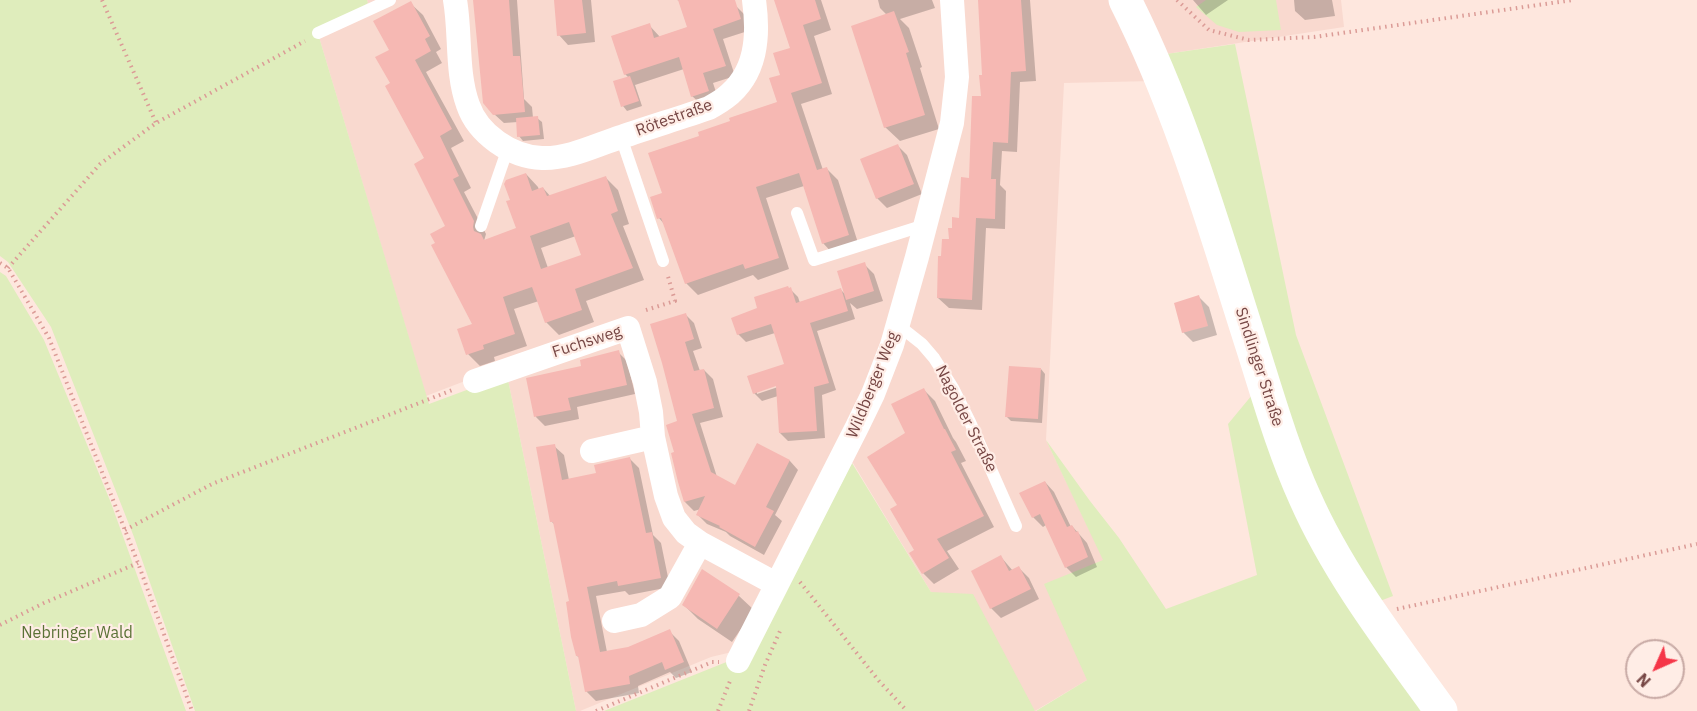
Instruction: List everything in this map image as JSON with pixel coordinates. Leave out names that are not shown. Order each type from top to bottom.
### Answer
[{"type":"street","name":"Rötestraße","points":[[455,0],[463,86],[468,106],[478,124],[492,139],[523,154],[541,158],[561,157],[709,108],[726,98],[741,82],[752,64],[757,23],[754,0]]},
{"type":"street","name":"Wildberger Weg","points":[[738,661],[790,583],[841,459],[884,368],[898,325],[948,141],[955,102],[957,77],[952,0]]},
{"type":"street","name":"Sindlinger Straße","points":[[1125,0],[1156,63],[1176,113],[1277,425],[1305,498],[1346,576],[1441,711]]},
{"type":"street","name":"Fuchsweg","points":[[475,381],[628,328],[645,382],[653,437],[666,496],[674,518],[686,533],[700,543],[790,583]]},
{"type":"street","points":[[592,451],[653,437]]},
{"type":"street","points":[[614,621],[641,615],[670,597],[700,543]]},
{"type":"lane","points":[[318,33],[390,0]]},
{"type":"lane","name":"Rötestraße","points":[[621,137],[663,261]]},
{"type":"lane","points":[[481,226],[508,148]]},
{"type":"lane","points":[[797,213],[814,260],[925,225]]},
{"type":"lane","name":"Nagolder Straße","points":[[898,325],[910,333],[928,351],[953,388],[1016,526]]},
{"type":"path","points":[[102,0],[156,123]]},
{"type":"path","points":[[1177,0],[1209,30],[1249,40],[1314,37],[1573,0]]},
{"type":"path","points":[[8,268],[100,164],[156,123],[318,33]]},
{"type":"path","points":[[646,310],[675,301],[663,261]]},
{"type":"path","points":[[0,263],[8,268],[50,338],[138,563],[192,711]]},
{"type":"path","points":[[125,530],[212,484],[475,381]]},
{"type":"path","points":[[1376,621],[1392,610],[1697,544]]},
{"type":"path","points":[[0,625],[44,603],[138,563]]},
{"type":"path","points":[[790,583],[907,711]]},
{"type":"path","points":[[749,711],[765,665],[783,624]]},
{"type":"path","points":[[596,711],[712,662],[738,661],[718,711]]},
{"type":"shaded area","points":[[367,0],[1341,0],[1344,27],[1166,54],[1153,81],[1064,83],[1046,440],[1104,560],[1087,680],[1035,711],[931,592],[853,463],[832,456],[732,652],[711,657],[576,711],[504,366],[426,396],[319,37],[368,3]]},
{"type":"green space","points":[[0,0],[367,0],[368,3],[319,37],[429,404],[507,375],[576,711],[195,711],[134,537],[51,327],[8,262],[0,256]]},
{"type":"green space","points":[[1206,0],[1276,0],[1281,30],[1239,32],[1217,25],[1196,7]]},
{"type":"green space","points":[[1235,44],[1296,335],[1393,596],[1372,604],[1311,491],[1166,54]]},
{"type":"green space","name":"Nebringer Wald","points":[[0,272],[6,276],[44,340],[111,503],[186,711],[0,711]]},
{"type":"green space","points":[[1257,389],[1431,711],[1036,711],[1087,680],[1044,584],[1103,560],[1046,440],[1119,538],[1166,609],[1257,575],[1228,424]]},
{"type":"green space","points":[[852,463],[931,592],[973,594],[1035,711],[604,711],[754,651]]},
{"type":"building","points":[[473,0],[509,0],[513,56],[520,56],[525,112],[493,115],[483,103]]},
{"type":"building","points":[[554,0],[582,0],[586,33],[557,36]]},
{"type":"building","points":[[678,0],[735,0],[741,19],[713,29],[726,66],[703,73],[709,91],[691,97],[679,57],[624,75],[611,36],[650,23],[654,38],[687,27]]},
{"type":"building","points":[[774,0],[815,0],[821,19],[803,25],[822,83],[791,93],[817,170],[827,167],[849,235],[822,244],[799,173],[756,187],[779,258],[745,269],[743,264],[685,284],[661,218],[657,219],[650,197],[662,193],[648,153],[699,136],[698,132],[730,121],[729,118],[777,102],[769,78],[780,75],[773,53],[790,48]]},
{"type":"building","points":[[978,0],[1021,0],[1026,71],[1011,72],[1008,143],[993,142],[991,179],[996,179],[995,219],[976,218],[972,300],[937,298],[938,256],[941,256],[942,239],[949,239],[948,228],[952,228],[952,217],[959,218],[961,177],[969,178],[972,96],[981,96]]},
{"type":"building","points":[[411,1],[430,36],[425,39],[431,51],[415,60],[452,129],[440,136],[459,176],[453,179],[474,221],[474,231],[481,234],[484,240],[516,228],[506,201],[510,200],[504,184],[506,180],[526,173],[532,191],[543,187],[547,196],[606,176],[618,211],[611,214],[633,268],[575,289],[582,310],[545,323],[532,287],[503,297],[515,334],[483,345],[484,349],[466,355],[457,329],[472,324],[431,245],[435,243],[430,234],[445,226],[414,164],[424,158],[385,86],[390,83],[375,57],[389,50],[373,21]],"holes":[[[569,222],[581,255],[541,269],[530,236]]]},
{"type":"building","points":[[894,11],[909,52],[906,53],[925,115],[884,128],[851,26]]},
{"type":"building","points":[[630,76],[639,101],[621,107],[613,81]]},
{"type":"building","points":[[538,116],[540,135],[517,137],[516,118]]},
{"type":"building","points":[[898,144],[914,184],[876,199],[860,159]]},
{"type":"building","points":[[865,262],[874,291],[846,300],[837,271]]},
{"type":"building","points":[[791,287],[796,303],[841,288],[848,311],[810,323],[829,383],[814,387],[817,431],[779,433],[776,386],[753,394],[747,376],[784,364],[771,324],[737,335],[731,318],[757,308],[754,297]]},
{"type":"building","points":[[1199,295],[1208,326],[1182,333],[1174,303]]},
{"type":"building","points":[[686,313],[694,339],[685,342],[694,371],[704,369],[714,408],[692,414],[711,472],[735,485],[757,443],[790,460],[766,507],[774,511],[755,547],[696,515],[705,496],[684,502],[678,482],[671,453],[674,452],[666,425],[677,421],[650,324]]},
{"type":"building","points":[[619,350],[627,385],[568,398],[571,410],[534,417],[526,378],[581,366],[580,360]]},
{"type":"building","points":[[1009,366],[1041,368],[1038,419],[1005,417]]},
{"type":"building","points":[[924,388],[956,450],[951,452],[984,516],[937,539],[949,558],[922,574],[909,553],[914,550],[890,509],[897,505],[867,457],[905,433],[891,404]]},
{"type":"building","points":[[555,444],[562,480],[596,473],[594,465],[630,457],[646,533],[652,532],[661,578],[618,586],[617,581],[587,587],[600,652],[628,647],[670,629],[684,662],[665,670],[662,662],[629,676],[630,684],[585,692],[578,656],[576,656],[571,637],[566,602],[569,601],[553,522],[550,522],[536,447]]},
{"type":"building","points":[[1045,481],[1067,527],[1072,525],[1076,532],[1078,531],[1088,557],[1065,568],[1040,514],[1032,518],[1019,493]]},
{"type":"building","points":[[1001,555],[1009,571],[1019,566],[1031,589],[990,609],[971,571]]},
{"type":"building","points":[[702,569],[740,594],[717,629],[682,605]]}]
